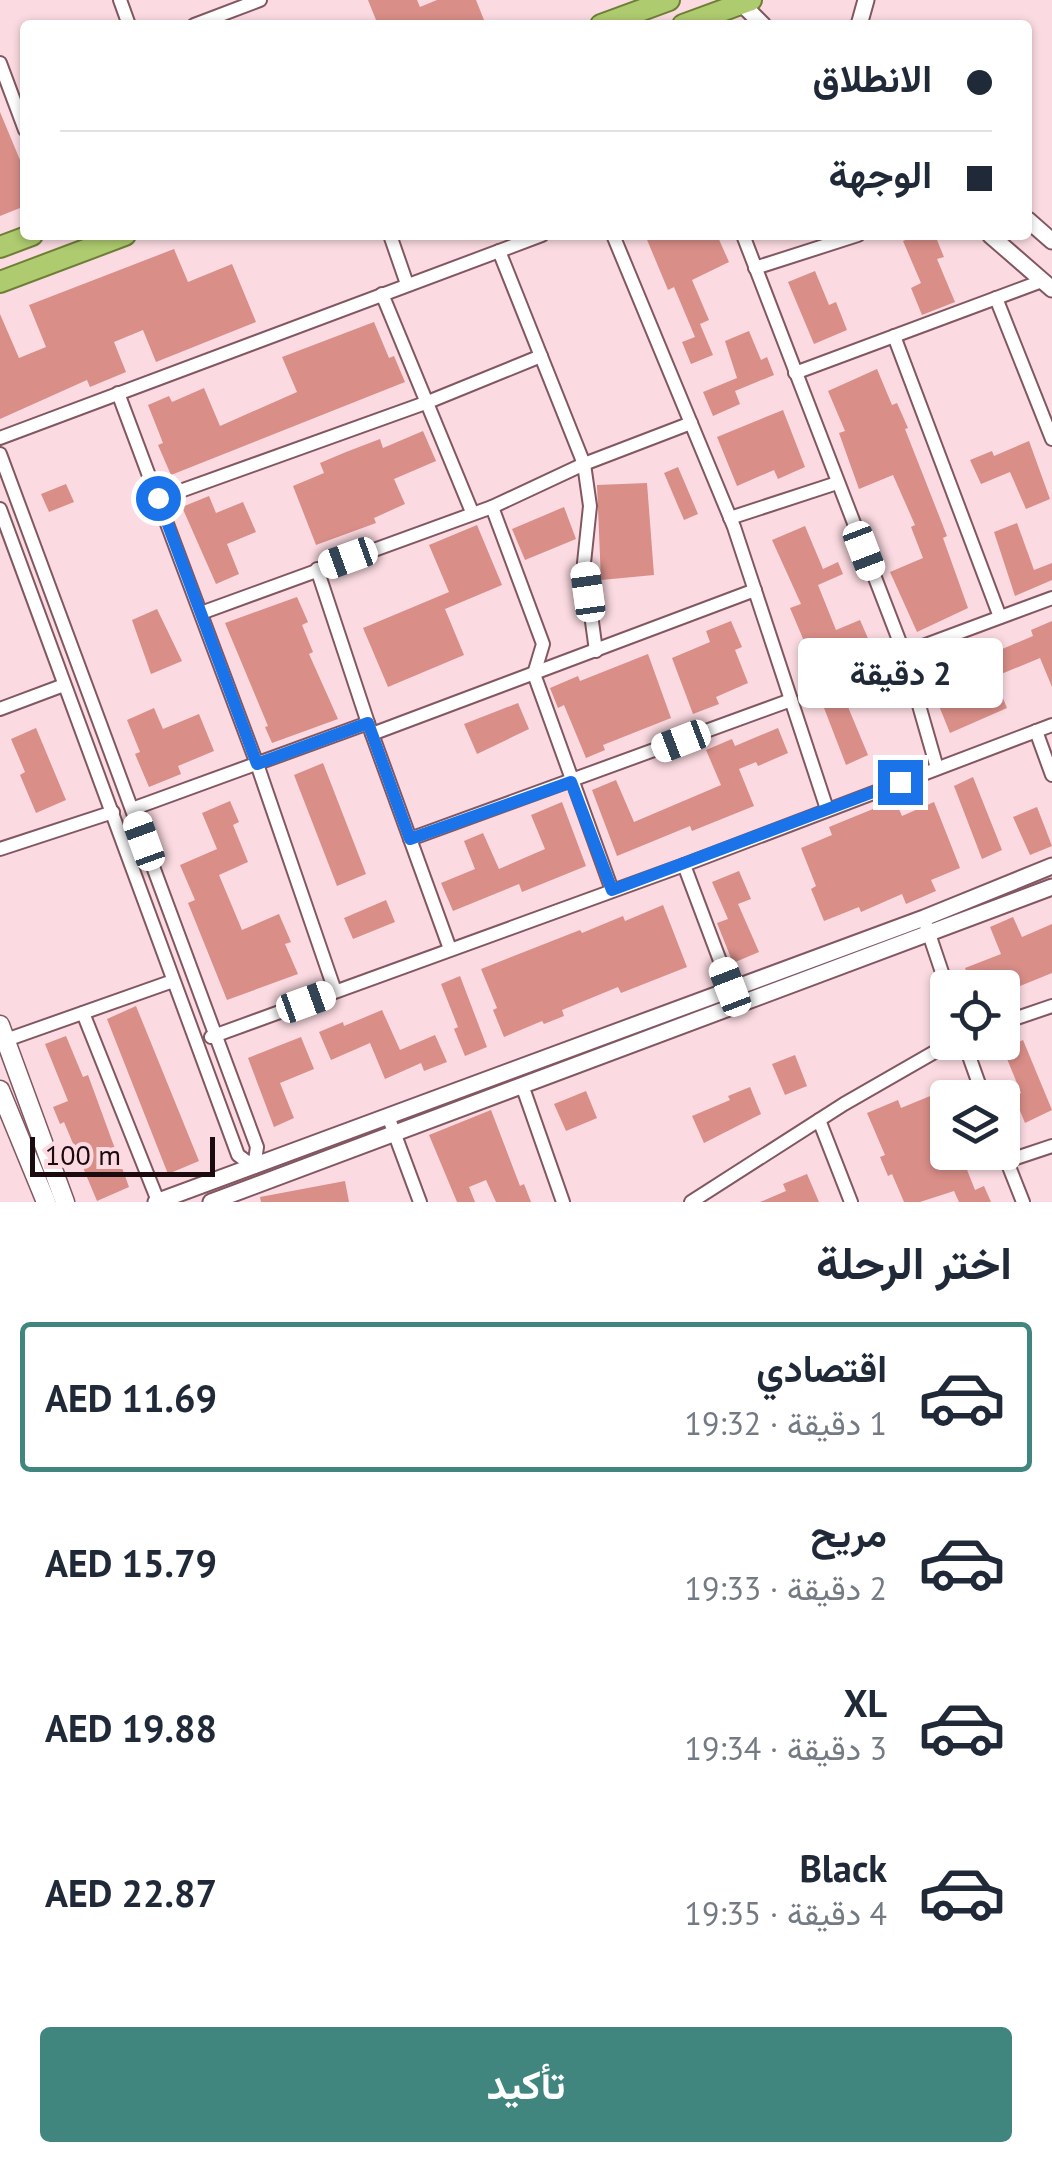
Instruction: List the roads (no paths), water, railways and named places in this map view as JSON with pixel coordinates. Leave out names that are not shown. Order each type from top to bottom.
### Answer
[{"type":"highway","points":[[615,20],[669,0]]},
{"type":"highway","points":[[697,20],[746,2]]},
{"type":"highway","points":[[0,282],[112,240]]},
{"type":"main road","points":[[3,1033],[65,1202]]},
{"type":"main road","points":[[0,1090],[4,1115],[46,1202]]},
{"type":"street","points":[[207,20],[260,0]]},
{"type":"street","points":[[0,63],[5,92],[20,120]]},
{"type":"street","points":[[1032,224],[1052,241]]},
{"type":"street","points":[[392,240],[407,284]]},
{"type":"street","points":[[0,438],[528,240]]},
{"type":"street","points":[[615,240],[730,518],[827,809]]},
{"type":"street","points":[[744,240],[904,653],[937,768]]},
{"type":"street","points":[[755,268],[842,240]]},
{"type":"street","points":[[996,240],[1047,285]]},
{"type":"street","points":[[500,250],[584,464],[590,506],[584,563],[596,651]]},
{"type":"street","points":[[796,374],[996,298],[1047,285]]},
{"type":"street","points":[[382,294],[472,512]]},
{"type":"street","points":[[996,298],[1052,439]]},
{"type":"street","points":[[894,336],[1000,617]]},
{"type":"street","points":[[158,498],[428,402],[541,356]]},
{"type":"street","points":[[118,393],[257,764],[335,992]]},
{"type":"street","points":[[201,613],[492,507],[584,464],[691,423]]},
{"type":"street","points":[[0,454],[258,1147],[254,1167]]},
{"type":"street","points":[[730,518],[838,484]]},
{"type":"street","points":[[492,507],[543,644],[534,674],[612,890]]},
{"type":"street","points":[[1,513],[238,1155],[254,1167]]},
{"type":"street","points":[[317,569],[450,949]]},
{"type":"street","points":[[132,809],[534,674],[754,590]]},
{"type":"street","points":[[904,653],[1052,598]]},
{"type":"street","points":[[0,710],[64,685]]},
{"type":"street","points":[[410,839],[791,700]]},
{"type":"street","points":[[196,1042],[684,865],[1052,725]]},
{"type":"street","points":[[1036,731],[1052,775]]},
{"type":"street","points":[[0,849],[113,812]]},
{"type":"street","points":[[684,865],[737,1005]]},
{"type":"street","points":[[215,1201],[737,1005],[926,925],[1052,866]]},
{"type":"street","points":[[83,1013],[157,1202],[730,987],[1052,888]]},
{"type":"street","points":[[926,925],[941,970]]},
{"type":"street","points":[[3,1033],[83,1013],[174,982]]},
{"type":"street","points":[[1020,1017],[1052,1006]]},
{"type":"street","points":[[700,1199],[819,1120],[930,1055]]},
{"type":"street","points":[[522,1085],[563,1202]]},
{"type":"street","points":[[388,1116],[420,1202]]},
{"type":"street","points":[[819,1120],[852,1202]]},
{"type":"street","points":[[1020,1152],[1052,1146]]},
{"type":"street","points":[[1011,1170],[1023,1202]]}]
